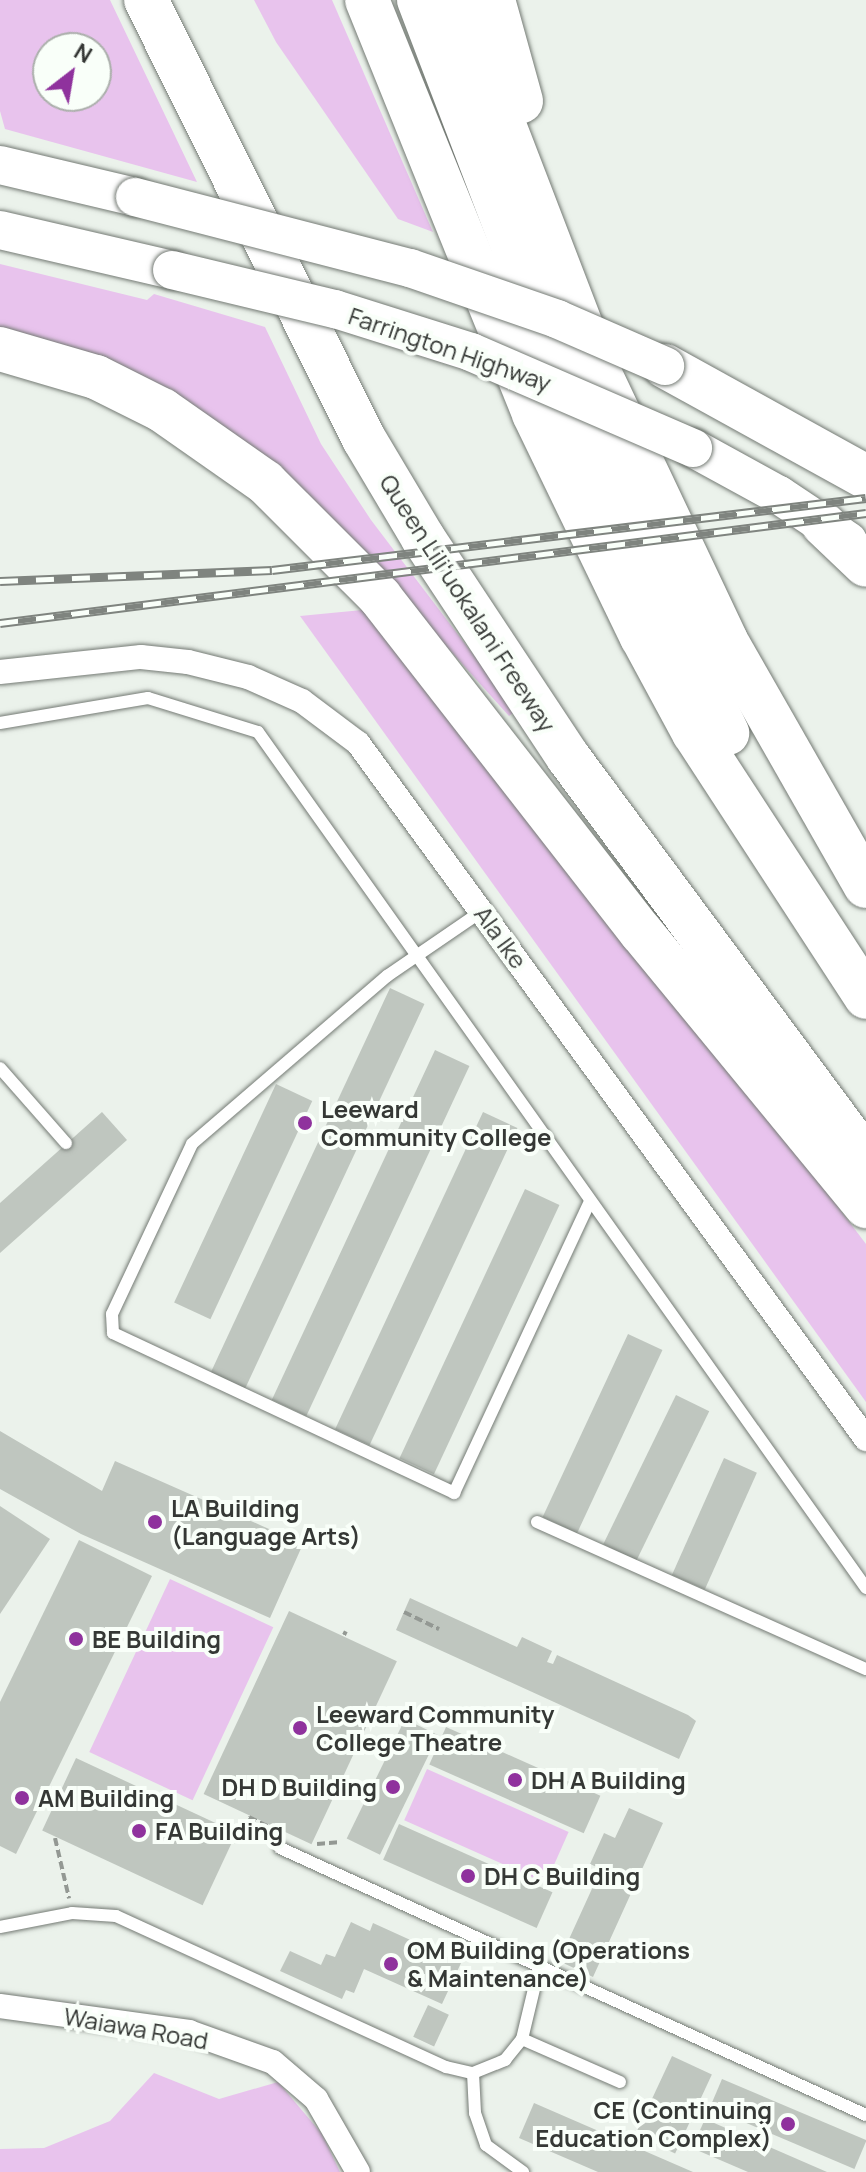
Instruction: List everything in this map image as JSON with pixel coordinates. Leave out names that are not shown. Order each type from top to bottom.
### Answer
[{"type":"highway","name":"Queen Liliʻuokalani Freeway","points":[[146,0],[364,439],[568,757],[866,1159]]},
{"type":"highway","points":[[170,0],[364,439]]},
{"type":"highway","points":[[367,0],[534,414],[642,637],[694,733],[866,997]]},
{"type":"highway","points":[[419,0],[587,439],[671,621],[764,804],[866,978]]},
{"type":"highway","points":[[456,0],[599,372],[726,641],[866,886]]},
{"type":"highway","points":[[493,0],[599,372]]},
{"type":"highway","points":[[0,349],[96,377],[162,410],[265,482],[380,597],[641,932],[866,1206]]},
{"type":"highway","points":[[665,366],[866,477]]},
{"type":"highway","points":[[823,524],[866,565]]},
{"type":"main road","points":[[0,165],[410,268],[557,319],[866,459]]},
{"type":"main road","name":"Farrington Highway","points":[[0,230],[335,309],[471,352],[693,448],[823,524],[866,554]]},
{"type":"main road","points":[[0,238],[115,257]]},
{"type":"street","name":"Ala Ike","points":[[0,672],[102,660],[172,660],[248,677],[302,701],[358,743],[384,773],[866,1439]]},
{"type":"street","name":"Waiawa Road","points":[[0,2006],[189,2032],[273,2062],[316,2099],[358,2172]]},
{"type":"lane","points":[[0,723],[148,698],[258,732],[418,954],[589,1203],[866,1588]]},
{"type":"lane","points":[[482,911],[418,954],[192,1144],[112,1314],[113,1333],[454,1493],[589,1203]]},
{"type":"lane","points":[[0,1068],[66,1143]]},
{"type":"lane","points":[[537,1522],[866,1669]]},
{"type":"lane","points":[[280,1848],[866,2115]]},
{"type":"lane","points":[[0,1927],[72,1913],[136,1923],[446,2067],[473,2073],[505,2060],[522,2039],[539,1968]]},
{"type":"lane","points":[[522,2039],[620,2082]]},
{"type":"lane","points":[[473,2073],[475,2113],[486,2145],[523,2172]]},
{"type":"path","points":[[404,1612],[439,1629]]},
{"type":"path","points":[[55,1838],[72,1913]]},
{"type":"shaded area","points":[[0,0],[110,0],[197,182],[5,129],[0,111]]},
{"type":"shaded area","points":[[254,0],[332,0],[433,232],[398,219],[276,42]]},
{"type":"shaded area","points":[[0,264],[147,300],[154,294],[265,327],[321,444],[371,520],[516,711],[509,716],[374,566],[0,336]]},
{"type":"shaded area","points":[[383,608],[866,1244],[866,1402],[300,616]]},
{"type":"shaded area","points":[[170,1579],[273,1627],[193,1800],[89,1752]]},
{"type":"shaded area","points":[[427,1769],[569,1832],[546,1883],[404,1820]]},
{"type":"shaded area","points":[[154,2073],[219,2099],[278,2082],[322,2134],[340,2172],[0,2172],[0,2149],[44,2148],[110,2121]]},
{"type":"building","points":[[390,988],[424,1004],[245,1389],[210,1373]]},
{"type":"building","points":[[435,1050],[469,1066],[306,1416],[272,1400]]},
{"type":"building","points":[[276,1084],[312,1101],[210,1319],[174,1302]]},
{"type":"building","points":[[102,1112],[127,1140],[0,1253],[0,1203]]},
{"type":"building","points":[[483,1112],[517,1128],[370,1445],[335,1429]]},
{"type":"building","points":[[525,1189],[559,1205],[434,1474],[399,1458]]},
{"type":"building","points":[[628,1334],[662,1350],[577,1533],[543,1517]]},
{"type":"building","points":[[676,1395],[709,1411],[636,1560],[603,1544]]},
{"type":"building","name":"LA Building (Language Arts)","points":[[0,1431],[102,1491],[115,1461],[303,1544],[270,1618],[81,1534],[0,1489]]},
{"type":"building","points":[[724,1458],[757,1473],[705,1590],[672,1575]]},
{"type":"building","points":[[0,1506],[50,1539],[0,1614]]},
{"type":"building","name":"BE Building","points":[[79,1540],[152,1576],[16,1854],[0,1846],[0,1702]]},
{"type":"building","points":[[410,1598],[517,1647],[522,1637],[552,1651],[547,1662],[553,1664],[557,1655],[688,1715],[696,1721],[679,1759],[396,1630]]},
{"type":"building","name":"Leeward Community College Theatre","points":[[289,1611],[397,1661],[311,1844],[204,1794]]},
{"type":"building","name":"DH D Building","points":[[405,1719],[438,1735],[380,1855],[347,1839]]},
{"type":"building","name":"DH A Building","points":[[446,1727],[600,1796],[584,1833],[429,1764]]},
{"type":"building","name":"FA Building","points":[[76,1758],[236,1833],[203,1905],[42,1831]]},
{"type":"building","points":[[629,1808],[663,1823],[593,1977],[559,1961],[601,1869],[590,1864],[604,1833],[615,1838]]},
{"type":"building","name":"DH C Building","points":[[399,1824],[552,1892],[537,1928],[383,1860]]},
{"type":"building","name":"OM Building (Operations & Maintenance)","points":[[351,1922],[370,1931],[373,1923],[461,1963],[442,2004],[364,1969],[354,1993],[346,1990],[342,1999],[280,1971],[290,1951],[321,1965],[326,1954],[335,1957]]},
{"type":"building","points":[[428,2005],[449,2015],[434,2046],[413,2037]]},
{"type":"building","name":"CE (Continuing Education Complex)","points":[[672,2056],[712,2075],[675,2153],[635,2135]]},
{"type":"building","name":"CE (Continuing Education Complex)","points":[[722,2079],[866,2140],[854,2169],[710,2108]]},
{"type":"building","points":[[534,2103],[693,2172],[598,2172],[519,2138]]},
{"type":"building","name":"CE (Continuing Education Complex)","points":[[705,2119],[827,2172],[748,2172],[692,2148]]},
{"type":"railway","points":[[0,581],[272,570],[866,498]]},
{"type":"railway","points":[[0,623],[866,513]]},
{"type":"place","name":"Leeward Community College","points":[[305,1123]]},
{"type":"place","name":"LA Building (Language Arts)","points":[[155,1522]]},
{"type":"place","name":"BE Building","points":[[76,1639]]},
{"type":"place","name":"Leeward Community College Theatre","points":[[300,1728]]},
{"type":"place","name":"DH A Building","points":[[515,1780]]},
{"type":"place","name":"DH D Building","points":[[393,1787]]},
{"type":"place","name":"AM Building","points":[[22,1798]]},
{"type":"place","name":"FA Building","points":[[139,1831]]},
{"type":"place","name":"DH C Building","points":[[468,1876]]},
{"type":"place","name":"OM Building (Operations & Maintenance)","points":[[391,1964]]},
{"type":"place","name":"CE (Continuing Education Complex)","points":[[788,2124]]}]
